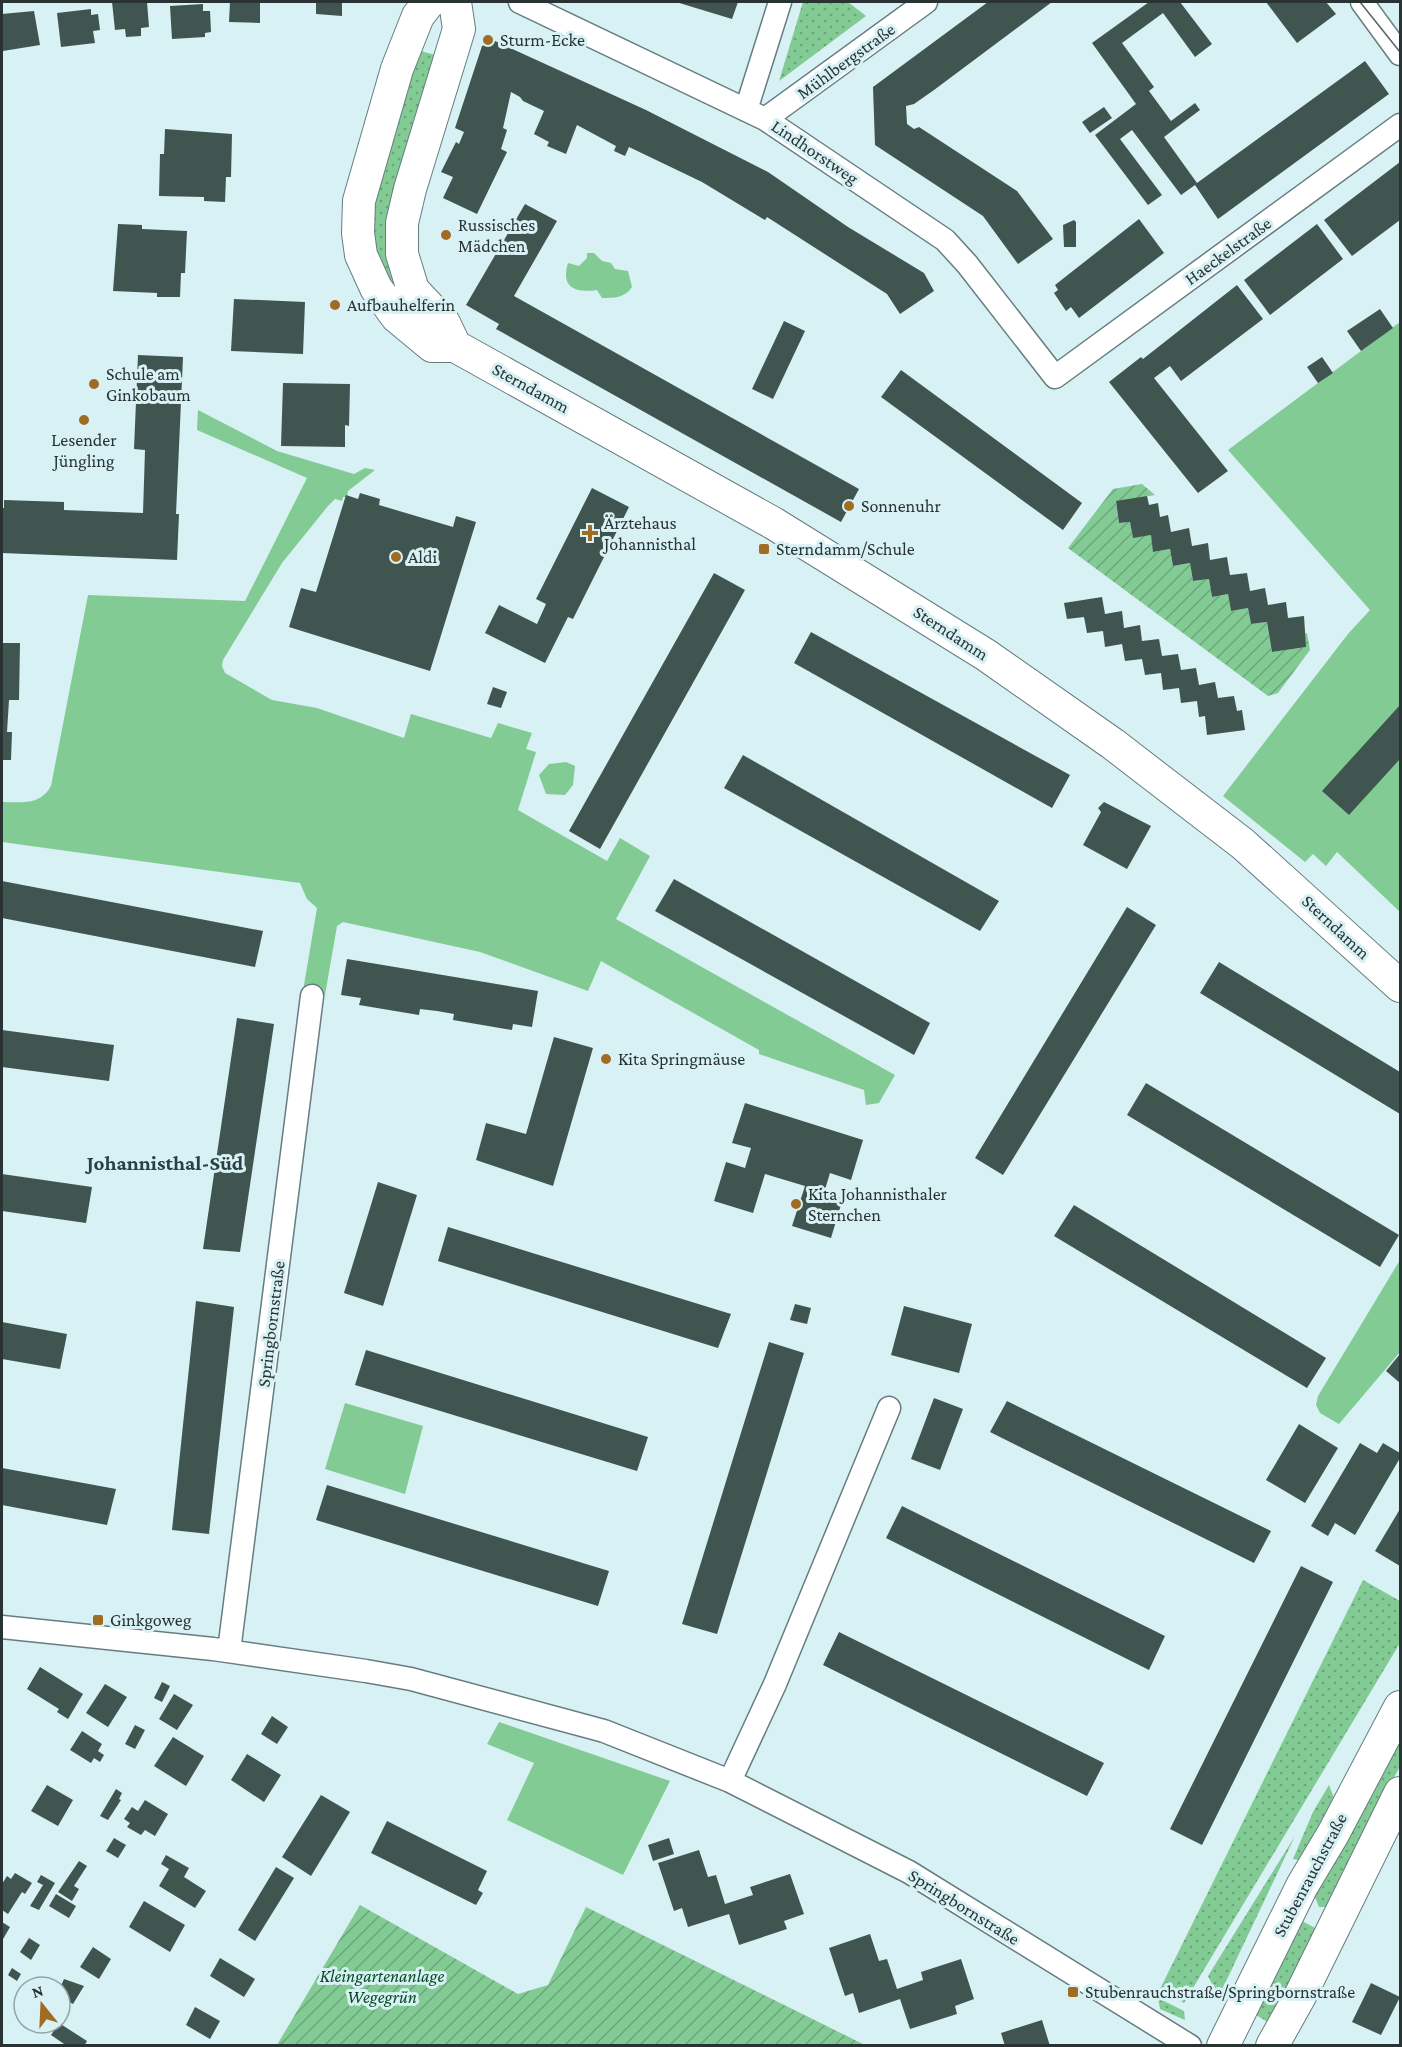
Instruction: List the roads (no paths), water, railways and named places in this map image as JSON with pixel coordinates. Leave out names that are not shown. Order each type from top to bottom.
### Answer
[{"type":"street","name":"Sterndamm","points":[[429,2],[418,16],[397,69],[359,201],[360,255],[376,288],[397,317],[432,346],[455,346],[782,528],[986,655],[1113,744],[1243,844],[1401,986]]},
{"type":"street","points":[[455,2],[459,29],[402,223],[402,254],[413,290],[431,312],[444,323],[455,346]]},
{"type":"street","name":"Lindhorstweg","points":[[520,2],[756,115],[950,244],[1055,376]]},
{"type":"street","points":[[756,115],[780,2]]},
{"type":"street","name":"Mühlbergstraße","points":[[756,115],[926,2]]},
{"type":"street","points":[[1362,2],[1401,54]]},
{"type":"street","name":"Haeckelstraße","points":[[1055,376],[1401,124]]},
{"type":"street","name":"Springbornstraße","points":[[229,1651],[312,996]]},
{"type":"street","points":[[730,1781],[775,1684],[889,1408]]},
{"type":"street","name":"Springbornstraße","points":[[2,1627],[229,1651],[366,1671],[488,1698],[604,1731],[730,1781],[909,1872],[1190,2046]]},
{"type":"street","name":"Stubenrauchstraße","points":[[1223,2046],[1302,1886],[1333,1834],[1401,1707]]},
{"type":"street","points":[[1272,2046],[1300,1996],[1401,1793]]},
{"type":"tram line","points":[[1360,2],[1400,52]]},
{"type":"place","name":"Sturm-Ecke","points":[[488,40]]},
{"type":"place","name":"Russisches Mädchen","points":[[446,235]]},
{"type":"place","name":"Aufbauhelferin","points":[[335,305]]},
{"type":"place","name":"Schule am Ginkobaum","points":[[94,384]]},
{"type":"place","name":"Lesender Jüngling","points":[[84,420]]},
{"type":"place","name":"Sonnenuhr","points":[[849,506]]},
{"type":"place","name":"Ärztehaus Johannisthal","points":[[590,533]]},
{"type":"place","name":"Sterndamm/Schule","points":[[764,549]]},
{"type":"place","name":"Aldi","points":[[396,557]]},
{"type":"place","name":"Kita Springmäuse","points":[[606,1059]]},
{"type":"place","name":"Kita Johannisthaler Sternchen","points":[[796,1204]]},
{"type":"place","name":"Ginkgoweg","points":[[98,1620]]},
{"type":"place","name":"Stubenrauchstraße/Springbornstraße","points":[[1073,1992]]},
{"type":"district","name":"Johannisthal-Süd","points":[[165,1163]]},
{"type":"park label","name":"Kleingartenanlage Wegegrün","points":[[382,1986]]}]
